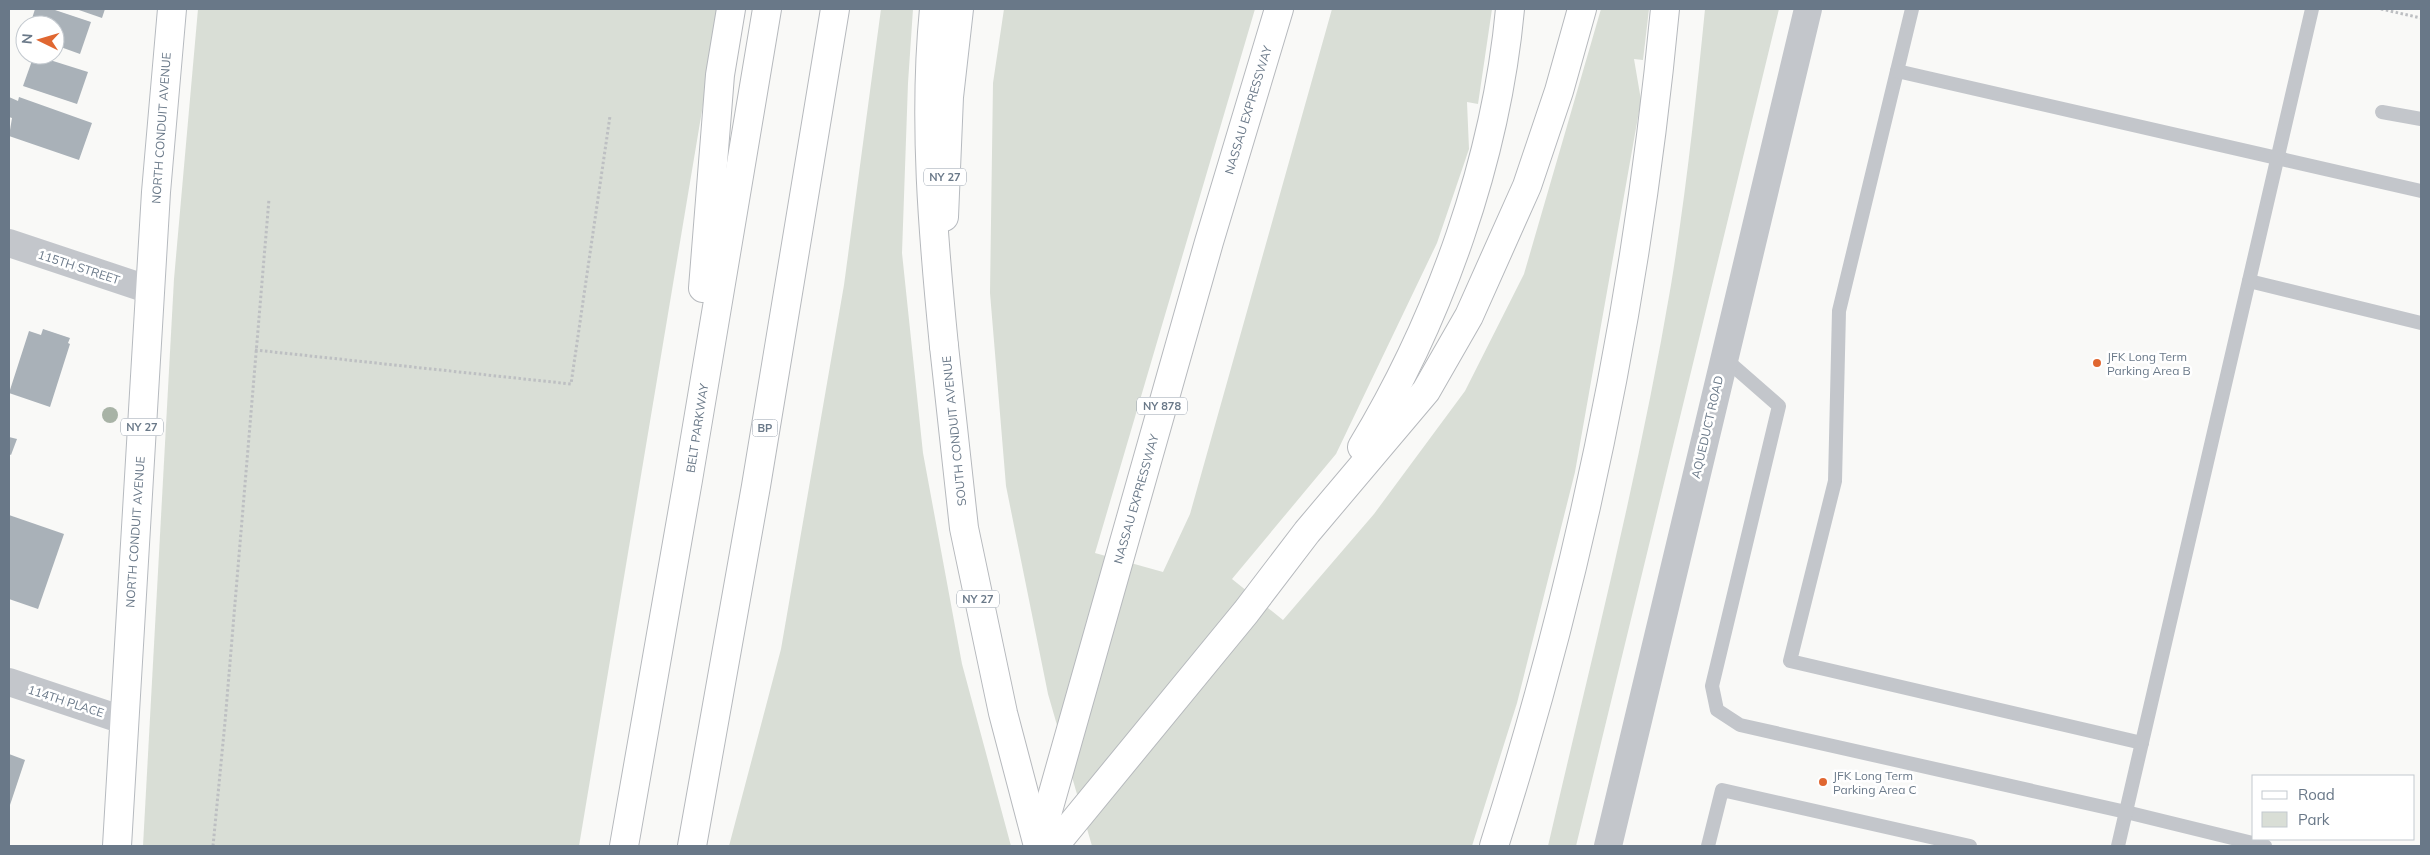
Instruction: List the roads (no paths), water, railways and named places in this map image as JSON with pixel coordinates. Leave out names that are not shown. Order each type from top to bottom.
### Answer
[{"type":"main road","name":"NORTH CONDUIT AVENUE","points":[[117,846],[150,290],[163,95],[172,9]]},
{"type":"main road","points":[[688,480],[720,75],[731,9]]},
{"type":"main road","name":"BELT PARKWAY","points":[[624,846],[767,9]]},
{"type":"main road","name":"BP","points":[[692,846],[754,496],[835,9]]},
{"type":"main road","points":[[934,9],[930,96],[932,186],[934,249],[944,346]]},
{"type":"main road","name":"SOUTH CONDUIT AVENUE","points":[[960,9],[949,97],[945,168],[944,346],[964,528],[1002,713],[1038,846]]},
{"type":"main road","name":"NASSAU EXPRESSWAY","points":[[1038,846],[1209,242],[1279,9]]},
{"type":"main road","points":[[1307,532],[1379,419],[1404,371],[1449,266],[1467,214],[1490,130],[1501,75],[1510,9]]},
{"type":"main road","points":[[1054,846],[1246,612],[1307,532],[1426,391],[1469,316],[1527,186],[1559,91],[1582,9]]},
{"type":"main road","points":[[1494,846],[1526,745],[1559,625],[1601,441],[1626,313],[1640,221],[1654,122],[1665,9]]},
{"type":"street","name":"AQUEDUCT ROAD","points":[[1608,846],[1808,9]]},
{"type":"street","name":"115TH STREET","points":[[9,244],[150,290]]},
{"type":"street","name":"114TH PLACE","points":[[9,682],[124,720]]},
{"type":"lane","points":[[1912,9],[1839,311],[1834,480],[1790,661],[2142,743]]},
{"type":"lane","points":[[2118,846],[2312,9]]},
{"type":"lane","points":[[1897,70],[2421,191]]},
{"type":"lane","points":[[2382,112],[2421,119]]},
{"type":"lane","points":[[2249,281],[2421,323]]},
{"type":"lane","points":[[1724,357],[1779,406],[1712,686],[1717,710],[1740,725],[2126,812],[2265,846]]},
{"type":"lane","points":[[1708,846],[1722,790],[1970,846]]},
{"type":"place","name":"JFK Long Term Parking Area B","points":[[2097,363]]},
{"type":"place","name":"JFK Long Term Parking Area C","points":[[1823,782]]}]
